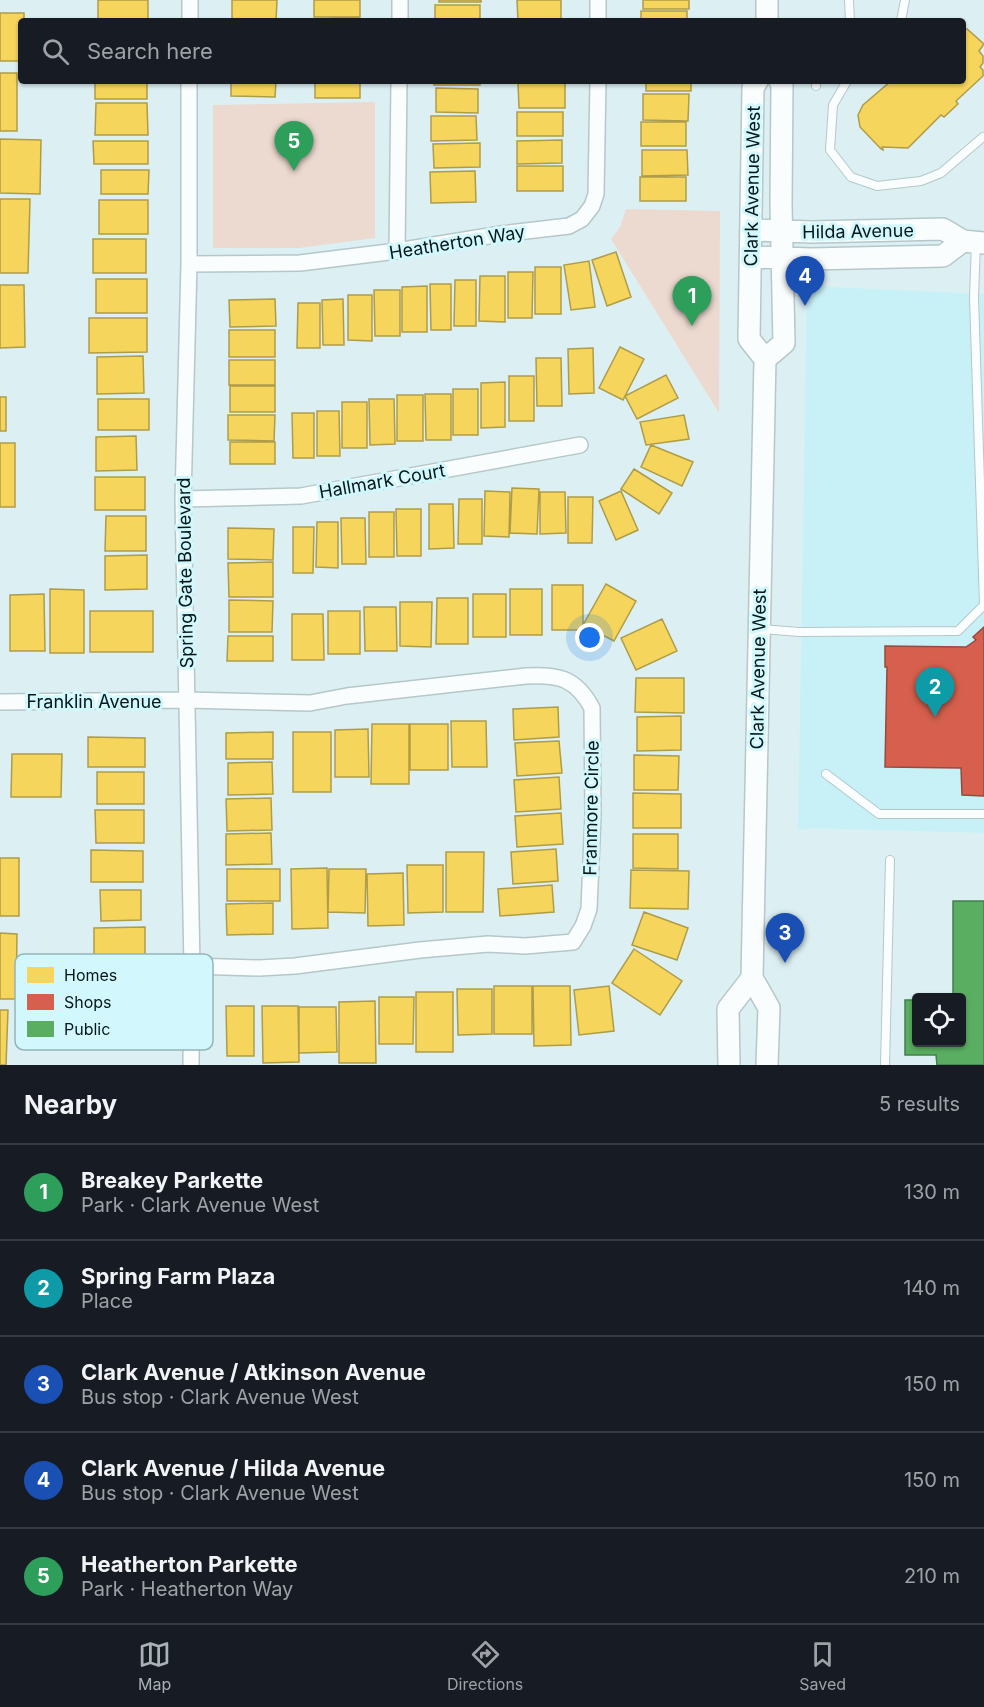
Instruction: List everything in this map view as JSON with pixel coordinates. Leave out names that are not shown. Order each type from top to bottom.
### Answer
[{"type":"street","points":[[190,0],[190,18]]},
{"type":"street","points":[[400,0],[400,18]]},
{"type":"street","points":[[598,0],[598,18]]},
{"type":"street","points":[[766,0],[767,18]]},
{"type":"street","name":"Spring Gate Boulevard","points":[[189,84],[189,264],[183,499],[192,954]]},
{"type":"street","points":[[397,251],[399,84]]},
{"type":"street","name":"Heatherton Way","points":[[189,264],[300,263],[569,226],[582,219],[592,206],[596,194],[597,84]]},
{"type":"street","name":"Clark Avenue West","points":[[752,978],[765,359],[749,339],[753,88],[755,84]]},
{"type":"street","name":"Clark Avenue West","points":[[765,359],[784,342],[782,84]]},
{"type":"street","name":"Hilda Avenue","points":[[751,230],[782,232],[943,229],[974,242]]},
{"type":"street","name":"Hilda Avenue","points":[[751,257],[944,256],[974,242]]},
{"type":"street","name":"Hallmark Court","points":[[183,499],[301,496],[580,445]]},
{"type":"street","name":"Franmore Circle","points":[[187,700],[309,703],[347,696],[548,675],[573,683],[585,695],[592,708],[593,780],[589,909],[583,926],[573,942],[525,946],[488,944],[295,966],[213,967]]},
{"type":"street","name":"Franklin Avenue","points":[[0,702],[187,700]]},
{"type":"street","points":[[729,1065],[728,1009],[752,978],[769,1008],[767,1065]]},
{"type":"street","name":"Spring Gate Boulevard","points":[[191,1050],[191,1065]]},
{"type":"lane","points":[[849,0],[850,18]]},
{"type":"lane","points":[[902,18],[905,0]]},
{"type":"lane","points":[[845,84],[833,105],[830,150],[851,177],[877,186],[921,181],[941,173],[983,137]]},
{"type":"lane","points":[[759,629],[799,632],[958,631],[984,605],[974,242]]},
{"type":"lane","points":[[826,774],[879,814],[984,814]]},
{"type":"lane","points":[[885,1065],[890,860]]},
{"type":"shaded area","points":[[375,102],[375,238],[299,248],[213,248],[213,105]]},
{"type":"shaded area","points":[[626,209],[720,211],[719,413],[611,239],[620,227]]},
{"type":"shaded area","points":[[807,286],[984,294],[984,833],[809,828],[798,830]]},
{"type":"building: Homes","points":[[98,0],[148,0],[148,18],[98,18]]},
{"type":"building: Homes","points":[[232,0],[277,0],[276,18],[232,18]]},
{"type":"building: Homes","points":[[314,0],[360,0],[360,17],[314,17]]},
{"type":"building: Homes","points":[[439,0],[481,0],[481,2],[439,2]]},
{"type":"building: Homes","points":[[517,0],[561,0],[561,18],[518,18]]},
{"type":"building: Homes","points":[[643,0],[689,0],[689,9],[643,9]]},
{"type":"building: Homes","points":[[435,5],[480,5],[480,18],[435,18]]},
{"type":"building: Homes","points":[[641,11],[687,11],[687,18],[641,18]]},
{"type":"building: Homes","points":[[0,13],[24,13],[24,18],[18,18],[18,61],[0,61]]},
{"type":"building: Homes","points":[[966,29],[984,44],[979,51],[983,56],[983,63],[980,67],[983,70],[983,76],[956,101],[958,104],[944,117],[941,115],[908,148],[882,147],[883,150],[881,149],[860,127],[858,115],[863,105],[888,84],[966,84]]},
{"type":"building: Homes","points":[[0,73],[17,73],[17,131],[0,131]]},
{"type":"building: Homes","points":[[95,84],[147,84],[147,99],[95,99]]},
{"type":"building: Homes","points":[[231,84],[276,84],[275,97],[231,96]]},
{"type":"building: Homes","points":[[315,84],[360,84],[360,98],[315,98]]},
{"type":"building: Homes","points":[[434,84],[480,84],[480,85]]},
{"type":"building: Homes","points":[[518,84],[565,84],[565,108],[519,108]]},
{"type":"building: Homes","points":[[646,84],[691,84],[691,91],[646,91]]},
{"type":"building: Homes","points":[[436,88],[478,89],[478,113],[436,112]]},
{"type":"building: Homes","points":[[643,94],[689,94],[688,121],[643,120]]},
{"type":"building: Homes","points":[[96,103],[147,103],[148,135],[95,135]]},
{"type":"building: Homes","points":[[517,112],[563,112],[563,136],[517,136]]},
{"type":"building: Homes","points":[[431,116],[476,116],[477,140],[431,141]]},
{"type":"building: Homes","points":[[641,122],[686,122],[686,146],[641,146]]},
{"type":"building: Homes","points":[[0,139],[41,140],[40,194],[0,193]]},
{"type":"building: Homes","points":[[562,140],[562,163],[517,164],[517,141]]},
{"type":"building: Homes","points":[[93,141],[148,141],[148,164],[94,164]]},
{"type":"building: Homes","points":[[480,143],[480,167],[434,168],[433,144]]},
{"type":"building: Homes","points":[[642,150],[687,150],[688,175],[642,176]]},
{"type":"building: Homes","points":[[517,166],[563,166],[563,191],[517,191]]},
{"type":"building: Homes","points":[[101,170],[149,170],[148,194],[101,194]]},
{"type":"building: Homes","points":[[475,171],[476,202],[431,203],[430,172]]},
{"type":"building: Homes","points":[[640,177],[686,177],[686,201],[640,201]]},
{"type":"building: Homes","points":[[0,199],[30,199],[28,273],[0,273]]},
{"type":"building: Homes","points":[[99,200],[148,200],[148,234],[99,234]]},
{"type":"building: Homes","points":[[93,239],[146,239],[146,273],[93,273]]},
{"type":"building: Homes","points":[[616,252],[631,297],[607,306],[592,260]]},
{"type":"building: Homes","points":[[589,261],[595,307],[571,310],[564,265]]},
{"type":"building: Homes","points":[[535,267],[561,267],[561,314],[535,314]]},
{"type":"building: Homes","points":[[508,272],[533,272],[532,318],[508,318]]},
{"type":"building: Homes","points":[[480,276],[505,276],[505,322],[479,321]]},
{"type":"building: Homes","points":[[96,279],[147,279],[147,313],[96,313]]},
{"type":"building: Homes","points":[[455,280],[476,280],[476,326],[454,326]]},
{"type":"building: Homes","points":[[430,284],[451,284],[451,330],[431,330]]},
{"type":"building: Homes","points":[[0,285],[24,285],[25,347],[0,348]]},
{"type":"building: Homes","points":[[427,286],[427,332],[402,332],[402,287]]},
{"type":"building: Homes","points":[[374,290],[400,290],[400,336],[375,336]]},
{"type":"building: Homes","points":[[348,295],[372,295],[372,341],[348,340]]},
{"type":"building: Homes","points":[[275,299],[276,326],[230,327],[229,300]]},
{"type":"building: Homes","points":[[343,299],[344,345],[323,345],[322,300]]},
{"type":"building: Homes","points":[[298,303],[320,303],[320,348],[297,348]]},
{"type":"building: Homes","points":[[89,318],[147,318],[147,352],[89,353]]},
{"type":"building: Homes","points":[[229,330],[275,330],[275,357],[229,357]]},
{"type":"building: Homes","points":[[620,347],[644,359],[623,400],[599,388]]},
{"type":"building: Homes","points":[[593,348],[594,393],[569,394],[568,349]]},
{"type":"building: Homes","points":[[143,356],[144,393],[97,394],[97,357]]},
{"type":"building: Homes","points":[[536,358],[561,358],[562,406],[537,406]]},
{"type":"building: Homes","points":[[229,360],[275,360],[275,385],[229,385]]},
{"type":"building: Homes","points":[[666,375],[678,398],[637,419],[625,396]]},
{"type":"building: Homes","points":[[509,376],[534,376],[534,421],[509,421]]},
{"type":"building: Homes","points":[[505,382],[505,427],[481,428],[481,383]]},
{"type":"building: Homes","points":[[230,386],[275,386],[275,412],[230,412]]},
{"type":"building: Homes","points":[[453,389],[478,389],[478,435],[453,435]]},
{"type":"building: Homes","points":[[425,394],[451,394],[451,440],[426,440]]},
{"type":"building: Homes","points":[[397,395],[423,395],[423,441],[397,441]]},
{"type":"building: Homes","points":[[0,397],[6,397],[6,431],[0,431]]},
{"type":"building: Homes","points":[[98,399],[149,399],[149,430],[98,430]]},
{"type":"building: Homes","points":[[369,399],[394,399],[395,444],[370,445]]},
{"type":"building: Homes","points":[[342,402],[367,402],[367,448],[342,448]]},
{"type":"building: Homes","points":[[317,411],[339,411],[340,456],[317,456]]},
{"type":"building: Homes","points":[[292,413],[314,413],[314,458],[293,458]]},
{"type":"building: Homes","points":[[228,415],[275,415],[274,441],[228,440]]},
{"type":"building: Homes","points":[[684,415],[689,439],[646,445],[640,422]]},
{"type":"building: Homes","points":[[136,436],[137,470],[96,471],[96,437]]},
{"type":"building: Homes","points":[[230,442],[275,442],[275,464],[230,464]]},
{"type":"building: Homes","points":[[0,443],[15,443],[15,507],[0,507]]},
{"type":"building: Homes","points":[[651,445],[693,462],[682,486],[641,467]]},
{"type":"building: Homes","points":[[634,469],[672,493],[659,514],[621,489]]},
{"type":"building: Homes","points":[[95,477],[145,477],[145,510],[95,510]]},
{"type":"building: Homes","points":[[512,488],[539,489],[537,534],[510,533]]},
{"type":"building: Homes","points":[[485,491],[510,492],[509,537],[484,536]]},
{"type":"building: Homes","points":[[621,491],[638,530],[616,540],[599,501]]},
{"type":"building: Homes","points":[[540,492],[565,492],[566,533],[540,534]]},
{"type":"building: Homes","points":[[568,497],[593,497],[592,543],[568,543]]},
{"type":"building: Homes","points":[[459,499],[482,499],[482,544],[458,544]]},
{"type":"building: Homes","points":[[429,504],[453,504],[454,548],[429,549]]},
{"type":"building: Homes","points":[[396,509],[421,509],[421,556],[397,556]]},
{"type":"building: Homes","points":[[369,512],[394,512],[394,557],[369,557]]},
{"type":"building: Homes","points":[[106,516],[146,516],[146,551],[105,551]]},
{"type":"building: Homes","points":[[341,518],[365,518],[366,564],[342,564]]},
{"type":"building: Homes","points":[[317,522],[338,522],[338,568],[316,567]]},
{"type":"building: Homes","points":[[293,527],[314,527],[313,573],[293,573]]},
{"type":"building: Homes","points":[[228,528],[274,529],[273,560],[228,559]]},
{"type":"building: Homes","points":[[147,555],[147,589],[105,590],[105,556]]},
{"type":"building: Homes","points":[[273,562],[273,597],[229,597],[228,563]]},
{"type":"building: Homes","points":[[606,584],[636,601],[614,641],[583,625]]},
{"type":"building: Homes","points":[[552,585],[583,585],[583,630],[552,630]]},
{"type":"building: Homes","points":[[50,589],[84,590],[84,653],[50,653]]},
{"type":"building: Homes","points":[[510,589],[542,589],[542,635],[510,635]]},
{"type":"building: Homes","points":[[44,594],[45,651],[10,651],[10,595]]},
{"type":"building: Homes","points":[[473,594],[506,594],[506,637],[473,637]]},
{"type":"building: Homes","points":[[437,598],[468,598],[468,644],[436,644]]},
{"type":"building: Homes","points":[[229,600],[273,601],[272,632],[229,632]]},
{"type":"building: Homes","points":[[400,602],[432,602],[431,647],[400,646]]},
{"type":"building: Homes","points":[[364,607],[396,607],[397,651],[365,651]]},
{"type":"building: Homes","points":[[90,611],[153,611],[153,652],[90,652]]},
{"type":"building: Homes","points":[[328,611],[360,611],[360,654],[328,654]]},
{"type":"building: Homes","points":[[292,614],[323,614],[324,660],[292,660]]},
{"type":"building: Homes","points":[[662,619],[677,651],[636,670],[621,638]]},
{"type":"building: Homes","points":[[228,636],[273,636],[273,661],[227,661]]},
{"type":"building: Homes","points":[[636,678],[684,678],[684,713],[635,712]]},
{"type":"building: Homes","points":[[558,707],[559,737],[514,740],[513,709]]},
{"type":"building: Homes","points":[[681,716],[681,750],[637,751],[637,717]]},
{"type":"building: Homes","points":[[451,721],[486,721],[487,767],[452,767]]},
{"type":"building: Homes","points":[[372,724],[409,724],[409,784],[371,784]]},
{"type":"building: Homes","points":[[410,724],[448,724],[448,770],[410,770]]},
{"type":"building: Homes","points":[[368,729],[369,777],[335,777],[335,730]]},
{"type":"building: Homes","points":[[273,732],[273,759],[226,759],[226,733]]},
{"type":"building: Homes","points":[[293,732],[331,732],[331,792],[293,792]]},
{"type":"building: Homes","points":[[88,737],[145,738],[145,767],[88,767]]},
{"type":"building: Homes","points":[[559,741],[562,773],[517,776],[515,743]]},
{"type":"building: Homes","points":[[12,754],[62,754],[61,797],[11,797]]},
{"type":"building: Homes","points":[[634,755],[679,756],[678,790],[634,790]]},
{"type":"building: Homes","points":[[272,762],[273,794],[228,795],[228,763]]},
{"type":"building: Homes","points":[[97,772],[144,772],[144,804],[97,804]]},
{"type":"building: Homes","points":[[559,777],[561,809],[516,812],[514,780]]},
{"type":"building: Homes","points":[[633,793],[681,794],[681,828],[633,828]]},
{"type":"building: Homes","points":[[271,798],[272,830],[227,831],[226,799]]},
{"type":"building: Homes","points":[[95,810],[144,810],[144,843],[96,843]]},
{"type":"building: Homes","points":[[561,813],[563,844],[517,847],[515,816]]},
{"type":"building: Homes","points":[[271,833],[272,864],[226,865],[226,834]]},
{"type":"building: Homes","points":[[633,834],[678,834],[678,869],[633,868]]},
{"type":"building: Homes","points":[[556,849],[558,881],[513,884],[511,852]]},
{"type":"building: Homes","points":[[91,850],[143,851],[143,882],[91,882]]},
{"type":"building: Homes","points":[[446,852],[484,852],[483,912],[446,912]]},
{"type":"building: Homes","points":[[0,858],[19,858],[19,916],[0,916]]},
{"type":"building: Homes","points":[[407,865],[443,865],[443,912],[408,913]]},
{"type":"building: Homes","points":[[327,868],[328,928],[292,929],[291,869]]},
{"type":"building: Homes","points":[[227,869],[280,869],[280,901],[227,901]]},
{"type":"building: Homes","points":[[329,869],[366,869],[365,913],[328,912]]},
{"type":"building: Homes","points":[[631,870],[689,871],[688,909],[630,908]]},
{"type":"building: Homes","points":[[403,873],[404,925],[368,926],[367,874]]},
{"type":"building: Homes","points":[[552,885],[554,912],[500,916],[498,889]]},
{"type":"building: Homes","points":[[100,890],[141,890],[141,920],[101,921]]},
{"type":"building: Homes","points":[[273,903],[273,934],[227,935],[226,904]]},
{"type":"building: Homes","points":[[644,912],[688,928],[677,960],[632,945]]},
{"type":"building: Homes","points":[[145,927],[145,954],[94,954],[94,928]]},
{"type":"building: Homes","points":[[0,933],[17,934],[15,999],[0,999]]},
{"type":"building: Homes","points":[[634,949],[682,981],[660,1015],[612,983]]},
{"type":"building: Homes","points":[[494,986],[532,986],[532,1034],[494,1034]]},
{"type":"building: Homes","points":[[533,986],[570,986],[571,1045],[534,1046]]},
{"type":"building: Homes","points":[[609,986],[614,1031],[579,1035],[574,990]]},
{"type":"building: Homes","points":[[457,989],[492,989],[492,1034],[458,1035]]},
{"type":"building: Homes","points":[[416,992],[453,992],[453,1052],[416,1052]]},
{"type":"building: Homes","points":[[379,997],[414,997],[413,1044],[379,1044]]},
{"type":"building: Homes","points":[[375,1001],[376,1063],[339,1063],[339,1002]]},
{"type":"building: Homes","points":[[226,1006],[254,1006],[254,1056],[227,1056]]},
{"type":"building: Homes","points":[[262,1006],[298,1006],[299,1062],[263,1063]]},
{"type":"building: Homes","points":[[299,1007],[336,1007],[337,1052],[299,1053]]},
{"type":"building: Homes","points":[[0,1010],[8,1010],[6,1065],[0,1065]]},
{"type":"building: Shops","points":[[984,627],[984,796],[962,795],[961,768],[885,767],[887,667],[885,667],[885,646],[966,647],[976,640],[973,637]]},
{"type":"building: Public","points":[[953,901],[984,901],[984,1065],[937,1065],[936,1055],[905,1055],[905,1000],[912,1000],[912,1047],[966,1047],[966,993],[953,993]]},
{"type":"place","name":"Heatherton Parkette","points":[[294,171]]},
{"type":"place","name":"Clark Avenue / Hilda Avenue","points":[[805,306]]},
{"type":"place","name":"Breakey Parkette","points":[[692,326]]},
{"type":"place","name":"Spring Farm Plaza","points":[[935,717]]},
{"type":"place","name":"Clark Avenue / Atkinson Avenue","points":[[785,963]]}]
